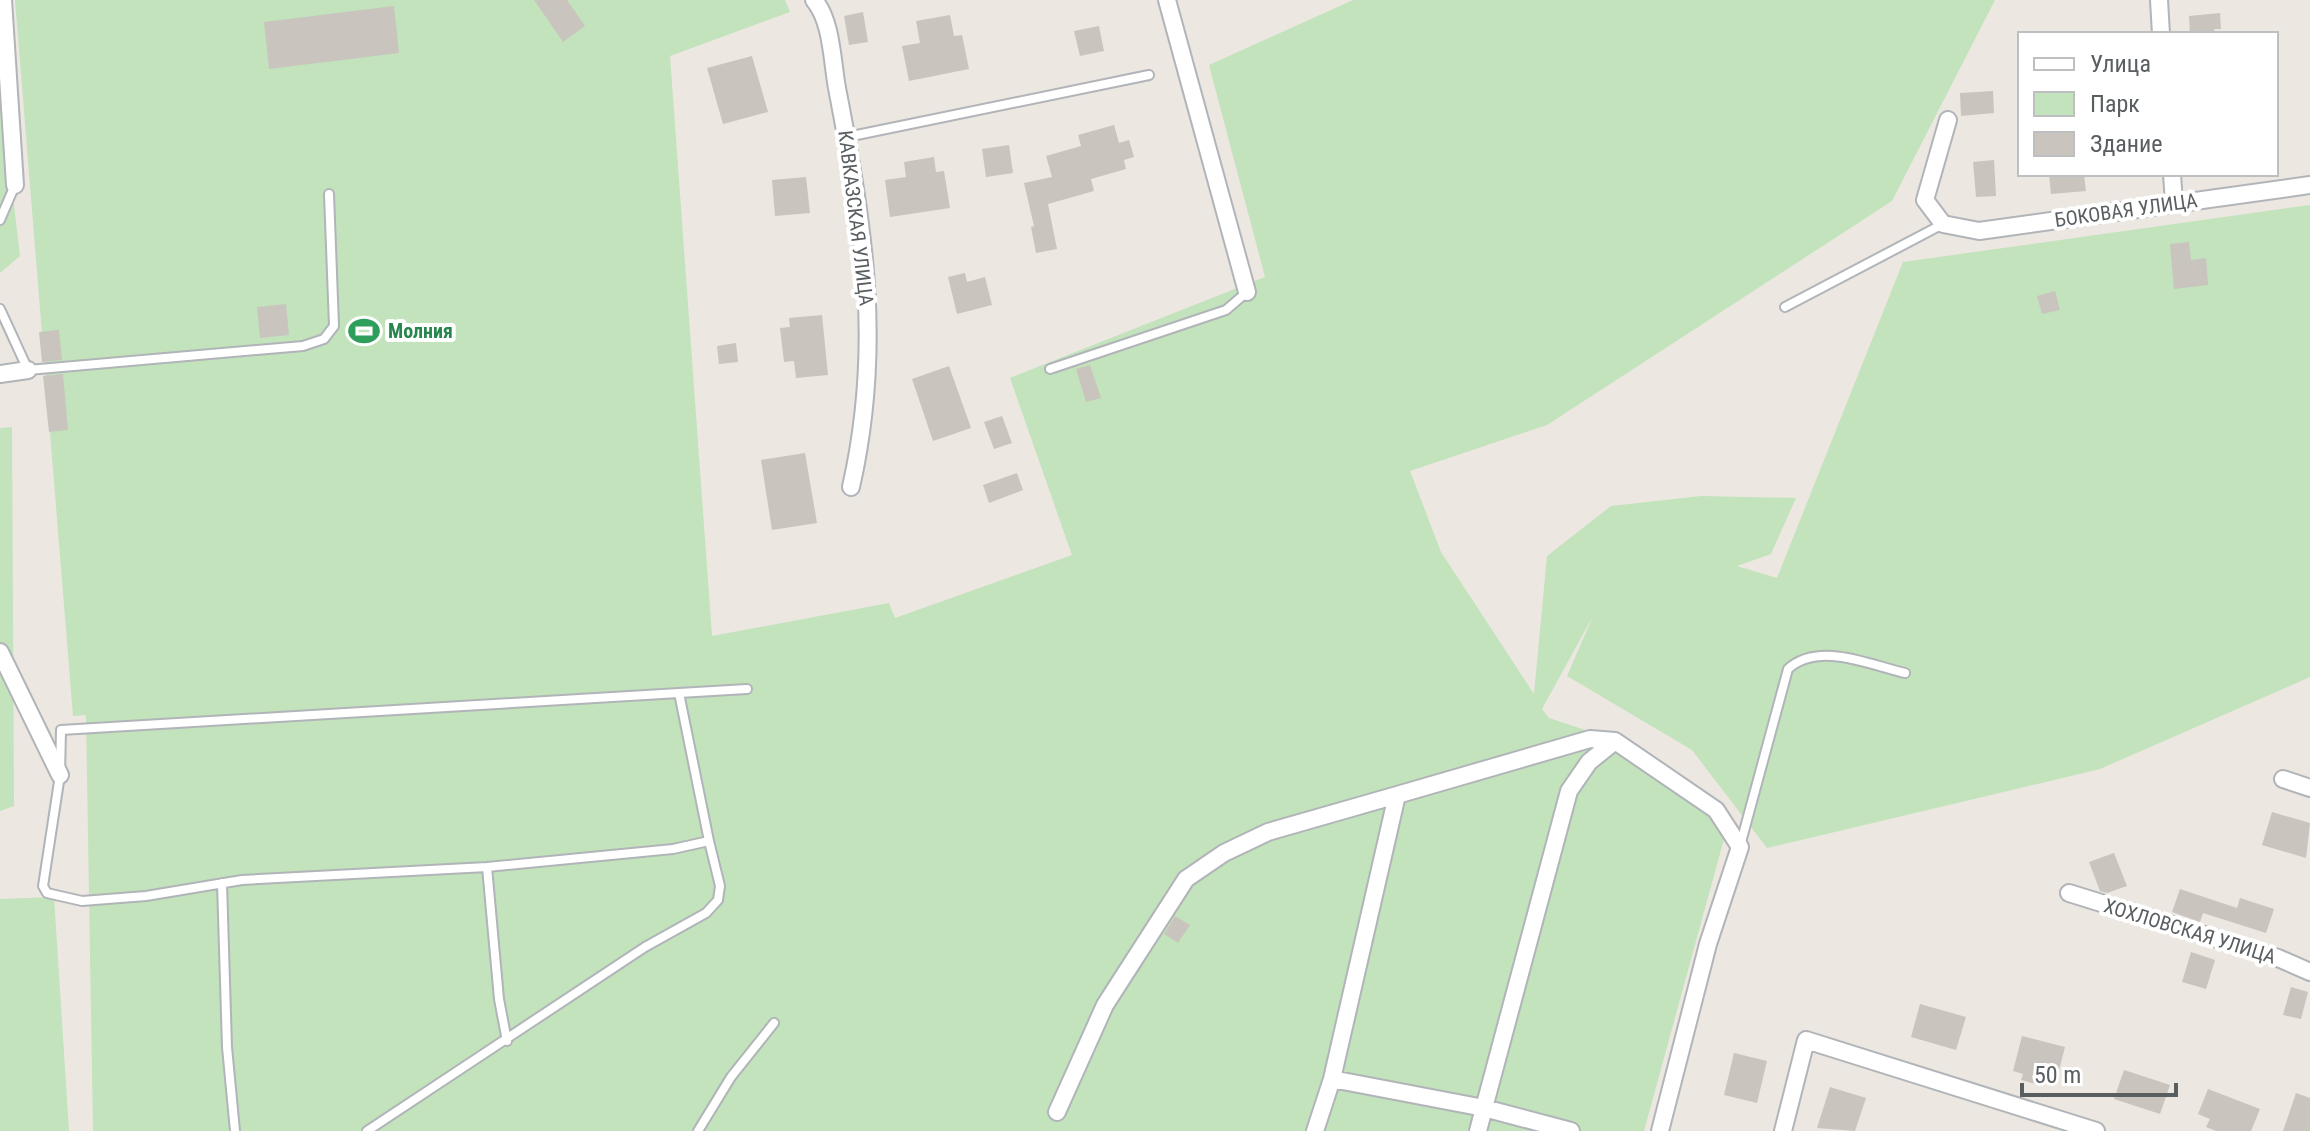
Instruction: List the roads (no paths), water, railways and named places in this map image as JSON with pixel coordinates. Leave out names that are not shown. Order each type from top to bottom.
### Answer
[{"type":"street","points":[[3,0],[15,185]]},
{"type":"street","name":"КАВКАЗСКАЯ УЛИЦА","points":[[814,0],[824,18],[847,137],[868,288],[870,354],[865,425],[851,487]]},
{"type":"street","points":[[1167,0],[1247,292]]},
{"type":"street","points":[[2159,0],[2161,32]]},
{"type":"street","points":[[1943,224],[1925,200],[1948,120]]},
{"type":"street","points":[[2172,176],[2174,203]]},
{"type":"street","name":"БОКОВАЯ УЛИЦА","points":[[1943,224],[1979,231],[2310,185]]},
{"type":"street","points":[[0,374],[28,370]]},
{"type":"street","points":[[0,652],[60,775]]},
{"type":"street","points":[[1057,1112],[1105,1005],[1186,879],[1224,853],[1268,832],[1590,739],[1615,741],[1716,810],[1740,847],[1708,944],[1660,1131]]},
{"type":"street","points":[[1478,1131],[1569,791],[1589,762],[1615,741]]},
{"type":"street","points":[[2283,779],[2310,788]]},
{"type":"street","points":[[1315,1131],[1332,1079],[1397,795]]},
{"type":"street","name":"ХОХЛОВСКАЯ УЛИЦА","points":[[2069,893],[2278,958],[2310,972]]},
{"type":"street","points":[[1783,1131],[1806,1040],[2064,1126],[2096,1131]]},
{"type":"street","points":[[1332,1079],[1484,1108],[1571,1131]]},
{"type":"lane","points":[[847,137],[1149,75]]},
{"type":"lane","points":[[0,220],[15,185]]},
{"type":"lane","points":[[0,309],[28,370],[303,346],[324,339],[334,326],[329,194]]},
{"type":"lane","points":[[1785,307],[1943,224]]},
{"type":"lane","points":[[1050,369],[1226,310],[1247,292]]},
{"type":"lane","points":[[1740,847],[1788,669],[1806,658],[1828,655],[1905,673]]},
{"type":"lane","points":[[709,841],[673,849],[487,867],[222,883],[146,896],[82,901],[47,893],[42,879],[60,775],[61,730],[747,689]]},
{"type":"lane","points":[[367,1131],[645,947],[706,913],[718,900],[720,886],[679,693]]},
{"type":"lane","points":[[487,867],[499,999],[507,1041]]},
{"type":"lane","points":[[222,883],[227,1047],[235,1131]]},
{"type":"lane","points":[[698,1131],[731,1077],[774,1023]]},
{"type":"place","name":"Молния","points":[[364,331]]}]
